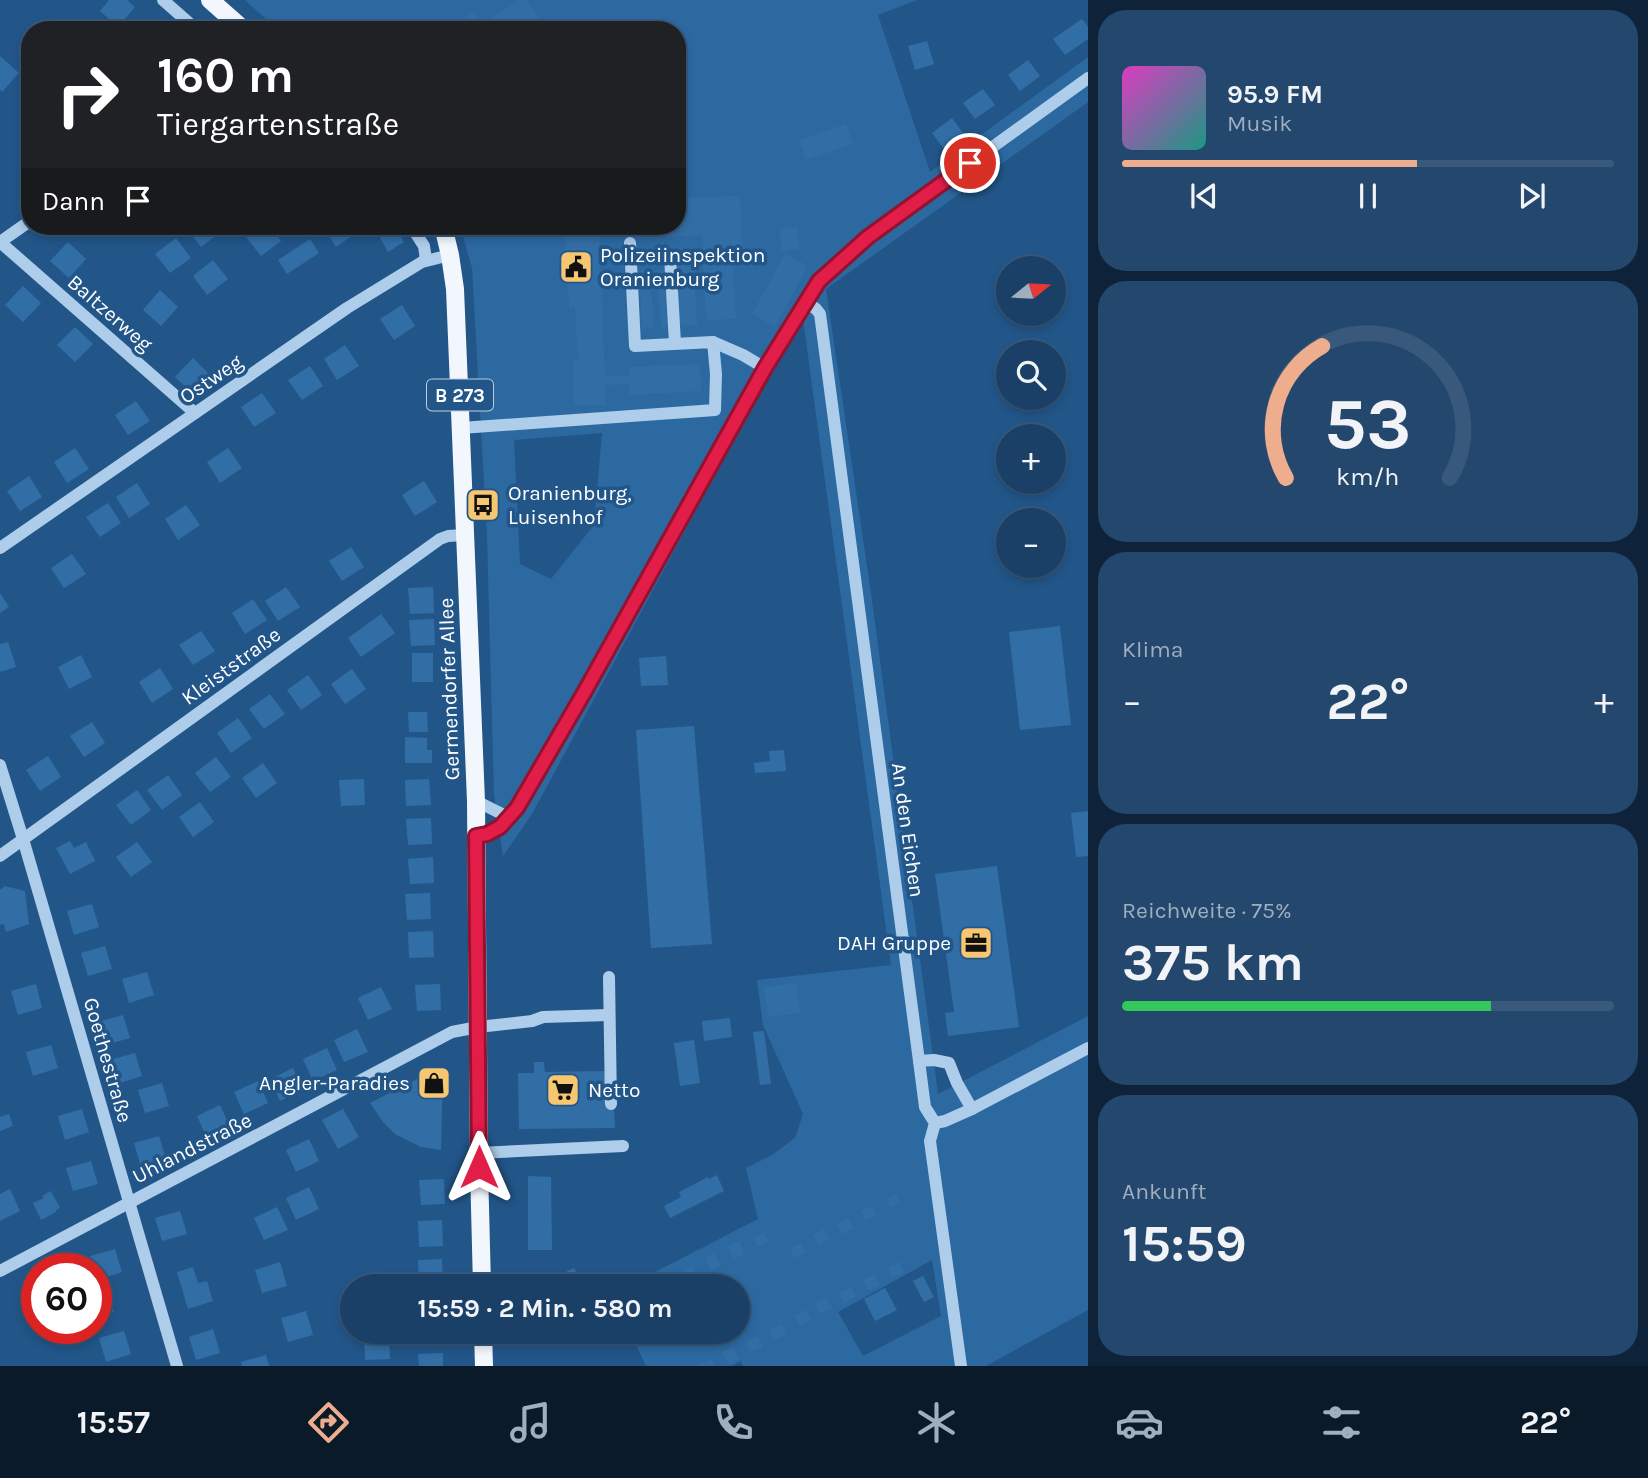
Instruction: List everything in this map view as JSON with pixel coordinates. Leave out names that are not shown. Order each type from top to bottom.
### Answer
[{"type":"main road","points":[[210,0],[234,21]]},
{"type":"main road","name":"Germendorfer Allee","points":[[445,235],[455,289],[476,801],[482,1274]]},
{"type":"main road","points":[[483,1344],[484,1366]]},
{"type":"street","points":[[163,0],[187,21]]},
{"type":"street","points":[[476,836],[500,827],[517,808],[765,368],[819,281],[868,237],[1088,78]]},
{"type":"street","points":[[0,242],[21,227]]},
{"type":"street","points":[[417,235],[424,246],[426,260]]},
{"type":"street","name":"Baltzerweg","points":[[0,242],[195,412]]},
{"type":"street","points":[[630,243],[635,345],[713,342],[765,368]]},
{"type":"street","name":"Ostweg","points":[[0,548],[347,308],[426,260],[450,255]]},
{"type":"street","points":[[631,258],[670,256],[675,344]]},
{"type":"street","name":"An den Eichen","points":[[806,302],[820,314],[925,1107],[935,1123],[930,1141],[961,1366]]},
{"type":"street","points":[[713,342],[715,410]]},
{"type":"street","points":[[461,428],[715,410],[737,419]]},
{"type":"street","name":"Kleiststraße","points":[[0,856],[440,539],[465,535]]},
{"type":"street","name":"Goethestraße","points":[[0,765],[177,1366]]},
{"type":"street","points":[[476,801],[508,817]]},
{"type":"street","points":[[609,977],[611,1104]]},
{"type":"street","name":"Uhlandstraße","points":[[0,1271],[452,1032],[532,1021],[543,1017],[609,1015]]},
{"type":"street","points":[[935,1123],[972,1109],[1088,1048]]},
{"type":"street","points":[[919,1061],[949,1063],[972,1109]]},
{"type":"street","points":[[479,1153],[623,1146]]},
{"type":"shaded area","points":[[245,0],[917,0],[878,15],[930,172],[1088,57],[1088,102],[826,289],[871,593],[938,1094],[1088,1016],[1088,1310],[986,1366],[743,1366],[741,1361],[732,1366],[646,1366],[636,1344],[750,1344],[750,1274],[651,1274],[758,1219],[746,1168],[772,1155],[795,1138],[803,1114],[763,1025],[757,980],[891,965],[803,319],[794,329],[532,814],[503,856],[494,795],[487,536],[472,268],[463,235],[686,235],[686,21],[268,21]],"holes":[[[602,433],[594,525],[551,579],[520,564],[514,440]],[[932,1260],[941,1316],[863,1356],[838,1312]]]},
{"type":"building","points":[[109,0],[127,0],[135,7],[123,21],[111,21],[100,11]]},
{"type":"building","points":[[518,0],[527,0],[542,21],[487,21]]},
{"type":"building","points":[[474,11],[481,21],[460,21]]},
{"type":"building","points":[[1082,19],[1088,27],[1088,39],[1065,55],[1053,39]]},
{"type":"building","points":[[927,41],[934,64],[915,70],[908,46]]},
{"type":"building","points":[[0,56],[19,73],[2,92],[0,90]]},
{"type":"building","points":[[1028,60],[1040,76],[1020,91],[1008,75]]},
{"type":"building","points":[[983,89],[995,105],[975,119],[963,103]]},
{"type":"building","points":[[952,118],[964,134],[944,149],[932,133]]},
{"type":"building","points":[[846,124],[853,144],[806,160],[799,140]]},
{"type":"building","points":[[740,196],[743,253],[733,253],[736,319],[706,320],[702,235],[646,238],[646,235],[686,235],[686,198]]},
{"type":"building","points":[[798,227],[799,250],[781,251],[780,228]]},
{"type":"building","points":[[192,235],[217,235],[201,247]]},
{"type":"building","points":[[277,235],[281,241],[261,256],[246,237]]},
{"type":"building","points":[[329,235],[353,235],[336,247]]},
{"type":"building","points":[[378,235],[400,235],[404,242],[388,252]]},
{"type":"building","points":[[565,235],[599,235],[605,377],[629,375],[629,367],[700,364],[701,391],[630,395],[629,384],[605,385],[606,405],[574,406],[573,361],[578,361],[575,307],[569,308]]},
{"type":"building","points":[[176,238],[191,258],[170,273],[155,254]]},
{"type":"building","points":[[310,239],[319,253],[287,274],[278,260]]},
{"type":"building","points":[[68,242],[86,259],[69,278],[50,261]]},
{"type":"building","points":[[693,249],[697,325],[679,325],[675,250]]},
{"type":"building","points":[[785,254],[808,266],[775,327],[752,314]]},
{"type":"building","points":[[213,260],[228,279],[207,295],[193,276]]},
{"type":"building","points":[[639,270],[650,270],[654,327],[642,328]]},
{"type":"building","points":[[657,270],[667,270],[670,327],[661,327]]},
{"type":"building","points":[[23,286],[41,303],[23,322],[5,305]]},
{"type":"building","points":[[160,290],[178,307],[161,326],[143,310]]},
{"type":"building","points":[[402,305],[415,326],[394,340],[380,319]]},
{"type":"building","points":[[75,327],[93,344],[75,362],[57,345]]},
{"type":"building","points":[[345,345],[359,366],[337,380],[324,359]]},
{"type":"building","points":[[193,358],[210,375],[193,394],[175,377]]},
{"type":"building","points":[[310,366],[323,386],[302,400],[288,380]]},
{"type":"building","points":[[262,393],[276,413],[254,427],[241,407]]},
{"type":"building","points":[[136,401],[150,421],[128,435],[115,415]]},
{"type":"building","points":[[75,448],[89,469],[67,483],[54,462]]},
{"type":"building","points":[[228,448],[242,468],[220,483],[207,462]]},
{"type":"building","points":[[29,476],[42,497],[20,511],[7,491]]},
{"type":"building","points":[[424,481],[437,502],[415,516],[402,495]]},
{"type":"building","points":[[137,483],[150,504],[129,518],[116,497]]},
{"type":"building","points":[[108,503],[121,523],[100,537],[86,517]]},
{"type":"building","points":[[186,505],[200,525],[178,540],[165,519]]},
{"type":"building","points":[[351,547],[364,567],[342,581],[329,561]]},
{"type":"building","points":[[72,554],[86,574],[64,588],[51,568]]},
{"type":"building","points":[[286,587],[300,607],[278,621],[265,601]]},
{"type":"building","points":[[433,587],[434,613],[410,614],[408,588]]},
{"type":"building","points":[[0,593],[9,607],[0,613]]},
{"type":"building","points":[[253,599],[267,620],[245,634],[232,613]]},
{"type":"building","points":[[381,614],[395,633],[361,657],[348,638]]},
{"type":"building","points":[[434,619],[435,645],[411,646],[409,620]]},
{"type":"building","points":[[1060,626],[1071,725],[1020,730],[1009,632]]},
{"type":"building","points":[[201,631],[215,651],[193,665],[179,645]]},
{"type":"building","points":[[8,642],[16,667],[0,672],[0,644]]},
{"type":"building","points":[[412,653],[433,653],[433,682],[412,682]]},
{"type":"building","points":[[81,655],[92,677],[69,689],[58,667]]},
{"type":"building","points":[[666,656],[668,685],[641,686],[639,658]]},
{"type":"building","points":[[160,668],[173,689],[152,703],[139,682]]},
{"type":"building","points":[[352,669],[366,689],[345,704],[331,684]]},
{"type":"building","points":[[308,675],[322,695],[301,710],[287,690]]},
{"type":"building","points":[[270,694],[285,714],[264,729],[249,709]]},
{"type":"building","points":[[408,712],[427,712],[428,732],[409,732]]},
{"type":"building","points":[[238,718],[252,738],[231,753],[217,733]]},
{"type":"building","points":[[92,722],[105,743],[84,757],[70,736]]},
{"type":"building","points":[[694,726],[712,944],[651,948],[636,730]]},
{"type":"building","points":[[405,737],[427,738],[427,750],[432,750],[432,763],[405,763]]},
{"type":"building","points":[[784,750],[786,771],[755,773],[754,763],[770,761],[769,751]]},
{"type":"building","points":[[48,756],[61,777],[40,791],[26,770]]},
{"type":"building","points":[[216,757],[231,777],[210,792],[195,773]]},
{"type":"building","points":[[263,763],[277,783],[256,798],[242,778]]},
{"type":"building","points":[[168,775],[182,795],[162,810],[147,790]]},
{"type":"building","points":[[364,779],[365,805],[341,806],[339,780]]},
{"type":"building","points":[[429,779],[431,805],[406,806],[405,780]]},
{"type":"building","points":[[137,790],[151,810],[131,825],[116,805]]},
{"type":"building","points":[[200,802],[214,822],[193,837],[179,817]]},
{"type":"building","points":[[1088,811],[1088,856],[1076,857],[1071,813]]},
{"type":"building","points":[[431,818],[432,844],[408,845],[406,819]]},
{"type":"building","points":[[70,841],[74,848],[86,842],[95,861],[70,874],[56,848]]},
{"type":"building","points":[[137,842],[152,862],[131,877],[116,857]]},
{"type":"building","points":[[433,857],[434,883],[410,884],[408,859]]},
{"type":"building","name":"DAH Gruppe","points":[[997,866],[1019,1027],[948,1036],[945,1013],[954,1012],[935,874]]},
{"type":"building","points":[[5,886],[25,891],[29,924],[6,932],[4,924],[0,925],[0,890]]},
{"type":"building","points":[[430,893],[431,919],[407,920],[405,894]]},
{"type":"building","points":[[92,904],[99,927],[74,935],[67,911]]},
{"type":"building","points":[[433,931],[434,957],[409,958],[408,932]]},
{"type":"building","points":[[105,946],[112,969],[88,976],[81,953]]},
{"type":"building","points":[[147,972],[154,995],[129,1003],[122,979]]},
{"type":"building","points":[[797,983],[800,1013],[768,1017],[764,987]]},
{"type":"building","points":[[36,984],[42,1008],[18,1015],[11,991]]},
{"type":"building","points":[[440,984],[441,1010],[417,1011],[415,985]]},
{"type":"building","points":[[381,987],[392,1009],[368,1020],[358,998]]},
{"type":"building","points":[[123,1015],[130,1038],[105,1045],[98,1022]]},
{"type":"building","points":[[730,1018],[732,1037],[704,1041],[702,1021]]},
{"type":"building","points":[[357,1029],[368,1052],[344,1062],[334,1040]]},
{"type":"building","points":[[764,1031],[771,1084],[760,1085],[753,1032]]},
{"type":"building","points":[[694,1040],[700,1083],[680,1086],[674,1043]]},
{"type":"building","points":[[51,1045],[58,1068],[33,1076],[26,1052]]},
{"type":"building","points":[[327,1048],[337,1070],[313,1081],[303,1059]]},
{"type":"building","points":[[135,1053],[142,1076],[117,1084],[110,1060]]},
{"type":"building","name":"Netto","points":[[534,1062],[544,1062],[545,1072],[608,1071],[615,1128],[519,1129],[518,1073],[534,1073]]},
{"type":"building","points":[[443,1066],[441,1150],[421,1147],[395,1134],[370,1103]]},
{"type":"building","points":[[293,1068],[303,1090],[280,1101],[270,1079]]},
{"type":"building","points":[[258,1081],[268,1103],[244,1114],[234,1092]]},
{"type":"building","points":[[162,1083],[169,1106],[145,1113],[138,1090]]},
{"type":"building","points":[[220,1105],[230,1127],[207,1138],[197,1116]]},
{"type":"building","points":[[82,1109],[89,1132],[65,1140],[58,1116]]},
{"type":"building","points":[[343,1109],[359,1137],[338,1149],[322,1120]]},
{"type":"building","points":[[9,1114],[13,1126],[0,1131],[0,1117]]},
{"type":"building","points":[[159,1136],[166,1159],[141,1167],[134,1143]]},
{"type":"building","points":[[309,1139],[319,1161],[296,1172],[286,1150]]},
{"type":"building","points":[[91,1161],[98,1184],[73,1191],[66,1168]]},
{"type":"building","points":[[717,1175],[724,1191],[670,1218],[664,1206],[681,1197],[679,1192]]},
{"type":"building","points":[[528,1176],[551,1177],[552,1250],[528,1250]]},
{"type":"building","points":[[444,1179],[445,1204],[421,1205],[419,1180]]},
{"type":"building","points":[[309,1187],[319,1209],[296,1220],[286,1198]]},
{"type":"building","points":[[10,1189],[20,1211],[0,1221],[0,1194]]},
{"type":"building","points":[[51,1191],[60,1208],[41,1220],[33,1203]]},
{"type":"building","points":[[896,1195],[900,1203],[890,1208],[886,1199]]},
{"type":"building","points":[[872,1206],[876,1215],[865,1220],[861,1211]]},
{"type":"building","points":[[277,1207],[288,1230],[264,1240],[254,1218]]},
{"type":"building","points":[[180,1211],[187,1234],[162,1241],[155,1218]]},
{"type":"building","points":[[849,1218],[854,1228],[842,1234],[837,1224]]},
{"type":"building","points":[[442,1220],[443,1246],[419,1247],[418,1221]]},
{"type":"building","points":[[824,1229],[829,1239],[818,1245],[813,1235]]},
{"type":"building","points":[[764,1233],[768,1242],[757,1247],[753,1238]]},
{"type":"building","points":[[739,1241],[745,1254],[734,1259],[728,1246]]},
{"type":"building","points":[[801,1243],[806,1253],[795,1258],[790,1249]]},
{"type":"building","points":[[115,1249],[122,1272],[112,1275],[112,1253],[101,1253]]},
{"type":"building","points":[[715,1253],[721,1266],[711,1271],[705,1258]]},
{"type":"building","points":[[442,1259],[443,1274],[419,1274],[418,1260]]},
{"type":"building","points":[[280,1262],[287,1286],[262,1293],[255,1270]]},
{"type":"building","points":[[899,1262],[904,1272],[892,1277],[888,1267]]},
{"type":"building","points":[[193,1267],[198,1283],[207,1281],[213,1301],[188,1309],[177,1272]]},
{"type":"building","points":[[693,1267],[696,1274],[682,1274]]},
{"type":"building","points":[[574,1268],[577,1274],[561,1274]]},
{"type":"building","points":[[875,1274],[880,1285],[868,1291],[863,1280]]},
{"type":"building","points":[[923,1276],[934,1297],[924,1302],[913,1281]]},
{"type":"building","points":[[851,1287],[856,1297],[844,1303],[839,1293]]},
{"type":"building","points":[[885,1288],[897,1310],[875,1321],[864,1299]]},
{"type":"building","points":[[827,1298],[832,1308],[819,1314],[814,1303]]},
{"type":"building","points":[[806,1310],[811,1320],[799,1326],[794,1316]]},
{"type":"building","points":[[306,1311],[313,1335],[288,1342],[281,1318]]},
{"type":"building","points":[[781,1324],[786,1335],[774,1341],[768,1330]]},
{"type":"building","points":[[213,1329],[220,1353],[196,1360],[189,1337]]},
{"type":"building","points":[[124,1331],[131,1354],[106,1362],[101,1344],[112,1344],[112,1334]]},
{"type":"building","points":[[758,1336],[763,1347],[750,1352],[747,1344],[750,1344],[750,1340]]},
{"type":"building","points":[[364,1344],[389,1344],[390,1359],[365,1360]]},
{"type":"building","points":[[733,1347],[739,1359],[729,1365],[722,1352]]},
{"type":"building","points":[[443,1353],[443,1366],[419,1366],[418,1354]]},
{"type":"building","points":[[266,1355],[269,1366],[242,1366],[241,1362]]},
{"type":"building","points":[[711,1359],[715,1366],[696,1366]]},
{"type":"place","name":"Polizeiinspektion Oranienburg","points":[[576,267]]},
{"type":"place","name":"Oranienburg, Luisenhof","points":[[483,505]]},
{"type":"place","name":"DAH Gruppe","points":[[976,943]]},
{"type":"place","name":"Angler-Paradies","points":[[434,1083]]},
{"type":"place","name":"Netto","points":[[563,1090]]},
{"type":"route","points":[[479,1167],[476,836],[500,827],[517,808],[765,368],[819,281],[868,237],[970,163]]}]
